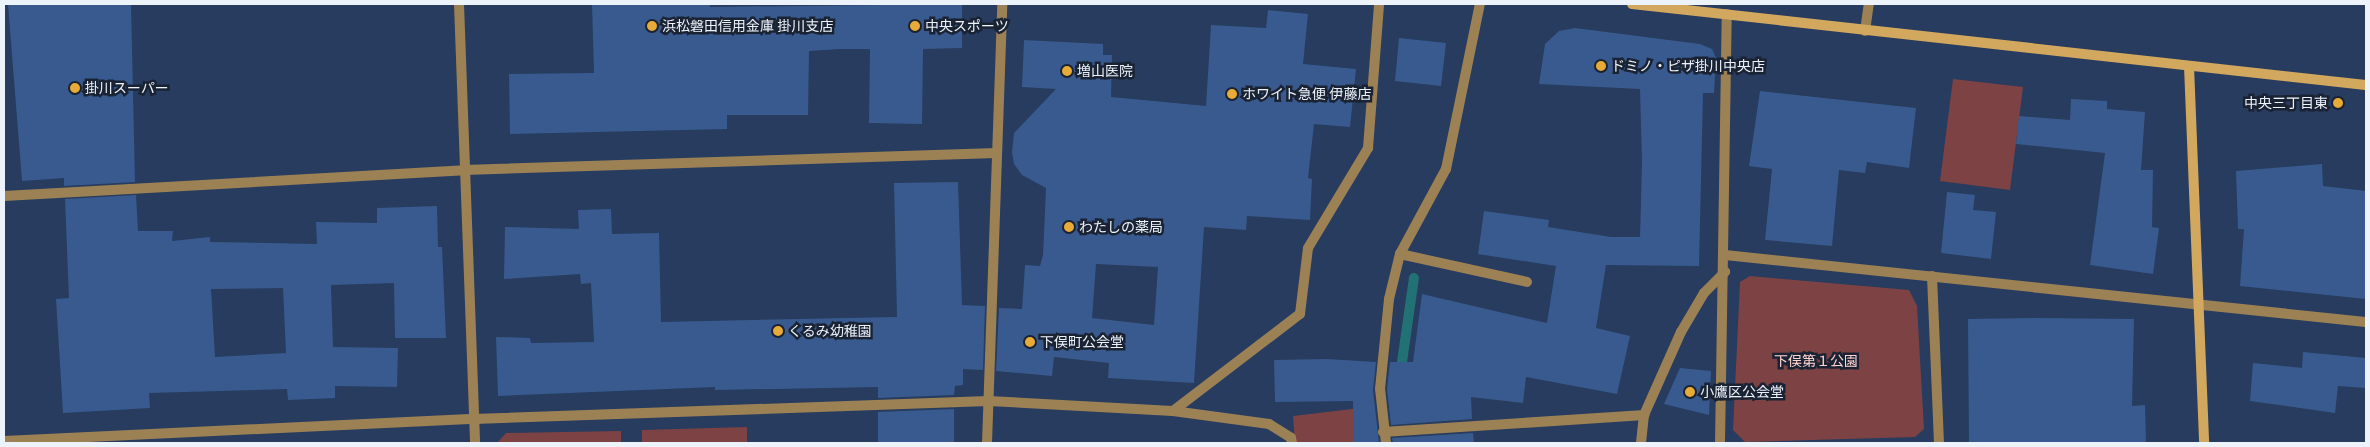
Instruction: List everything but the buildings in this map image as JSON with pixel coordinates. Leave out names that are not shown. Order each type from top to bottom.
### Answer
[{"type":"street","points":[[458,4],[474,443]]},
{"type":"street","points":[[987,443],[1002,4]]},
{"type":"street","points":[[1173,411],[1300,314],[1308,248],[1368,148],[1379,4]]},
{"type":"street","points":[[1386,443],[1382,432],[1380,389],[1389,299],[1400,254],[1446,168],[1480,4]]},
{"type":"street","points":[[1632,4],[2366,85]]},
{"type":"street","points":[[1865,31],[1869,4]]},
{"type":"street","points":[[1720,443],[1726,255],[1727,14]]},
{"type":"street","points":[[2189,66],[2204,443]]},
{"type":"street","points":[[4,196],[464,170],[997,154]]},
{"type":"street","points":[[1400,254],[1527,282]]},
{"type":"street","points":[[1726,255],[2366,322]]},
{"type":"street","points":[[1641,443],[1644,415],[1681,332],[1704,293],[1725,272]]},
{"type":"street","points":[[1932,276],[1940,443]]},
{"type":"street","points":[[4,441],[474,419],[989,401],[1173,411],[1269,424],[1292,438],[1292,443]]},
{"type":"street","points":[[1382,432],[1644,415]]},
{"type":"green space","points":[[1953,79],[2023,87],[2010,190],[1940,181]]},
{"type":"green space","name":"下俣第１公園","points":[[1750,276],[1909,290],[1917,306],[1924,429],[1915,437],[1745,442],[1733,430],[1740,282]]},
{"type":"green space","points":[[1369,407],[1373,443],[1295,443],[1293,416]]},
{"type":"green space","points":[[747,427],[747,443],[642,443],[642,430]]},
{"type":"green space","points":[[621,431],[621,443],[497,443],[506,433]]},
{"type":"waterway","points":[[1400,376],[1414,278]]},
{"type":"place","name":"浜松磐田信用金庫 掛川支店","points":[[652,26]]},
{"type":"place","name":"中央スポーツ","points":[[915,26]]},
{"type":"place","name":"ドミノ・ピザ掛川中央店","points":[[1601,66]]},
{"type":"place","name":"増山医院","points":[[1067,71]]},
{"type":"place","name":"掛川スーパー","points":[[75,88]]},
{"type":"place","name":"ホワイト急便 伊藤店","points":[[1232,94]]},
{"type":"place","name":"中央三丁目東","points":[[2338,103]]},
{"type":"place","name":"わたしの薬局","points":[[1069,227]]},
{"type":"place","name":"くるみ幼稚園","points":[[778,331]]},
{"type":"place","name":"下俣町公会堂","points":[[1030,342]]},
{"type":"place","name":"小鷹区公会堂","points":[[1690,392]]}]
